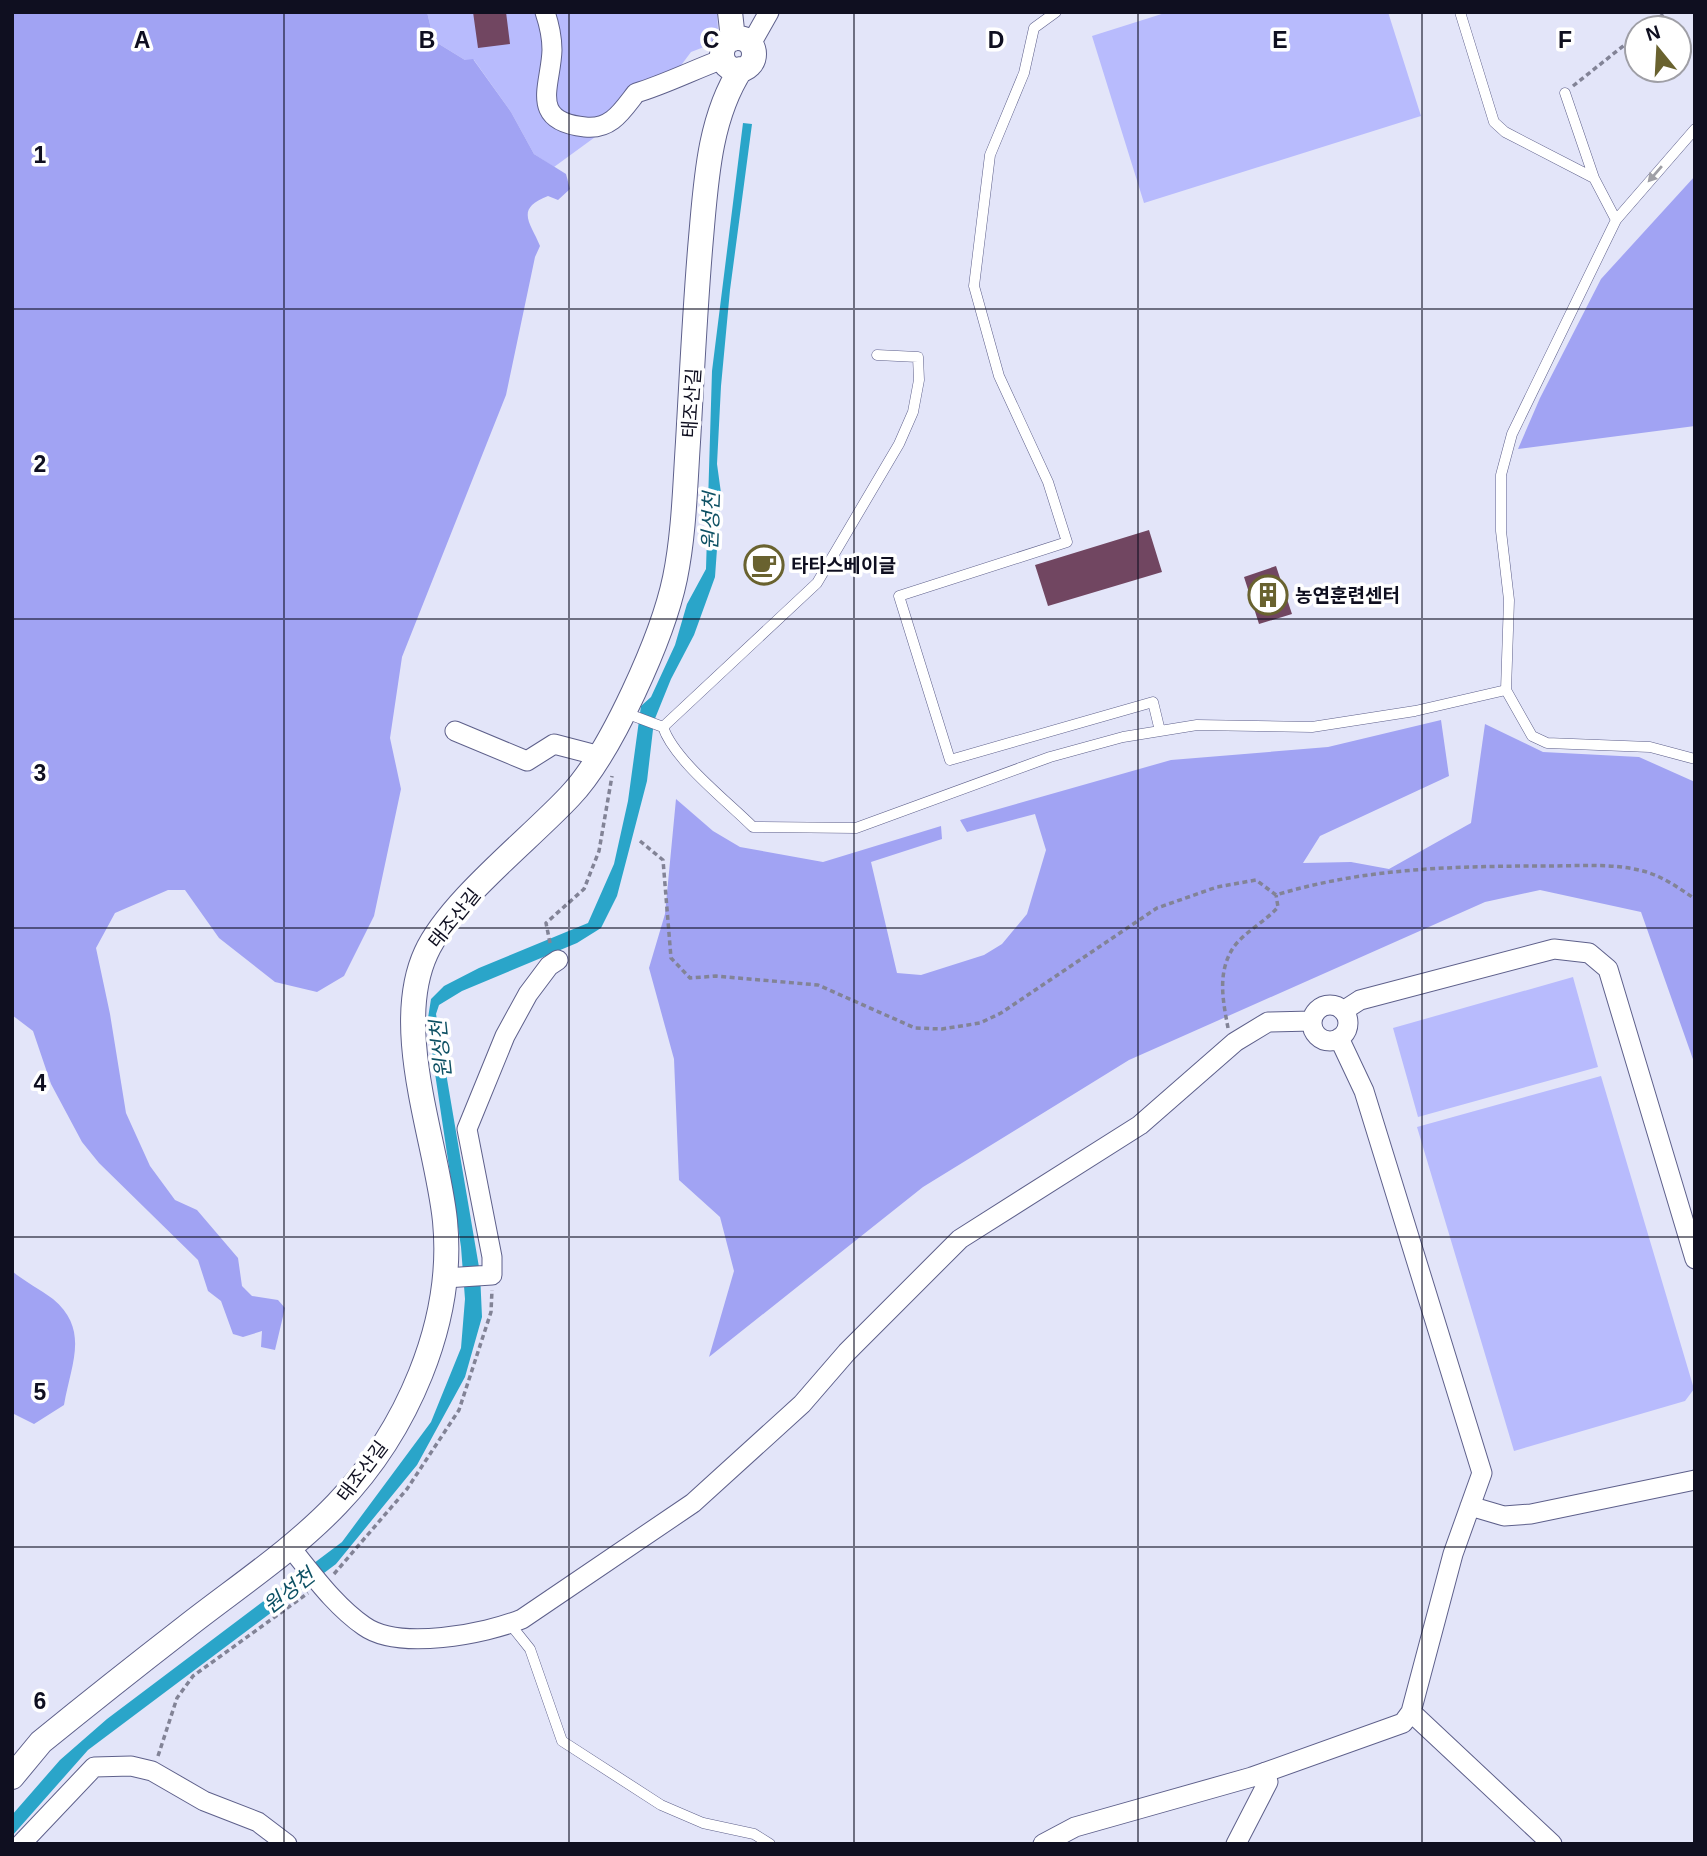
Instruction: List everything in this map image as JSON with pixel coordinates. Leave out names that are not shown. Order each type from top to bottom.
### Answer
[{"type":"street","points":[[545,12],[552,47],[544,88],[548,107],[557,118],[568,124],[597,127],[611,122],[626,109],[636,93],[677,80],[691,71],[737,53],[730,12]]},
{"type":"street","name":"태조산길","points":[[12,1777],[41,1742],[72,1717],[297,1556],[396,1425],[422,1369],[452,1277],[412,1030],[414,989],[426,951],[462,904],[606,763],[627,715],[674,580],[685,495],[707,170],[737,53],[769,12]]},
{"type":"street","points":[[455,731],[527,761],[554,744],[606,763]]},
{"type":"street","points":[[1343,1011],[1360,999],[1555,949],[1589,953],[1608,969],[1695,1259]]},
{"type":"street","points":[[452,1277],[490,1275],[492,1257],[467,1129],[505,1036],[528,995],[550,966],[558,960]]},
{"type":"street","points":[[1334,1005],[1343,1011],[1348,1027],[1339,1038],[1330,1041],[1318,1037],[1312,1021],[1322,1006],[1334,1005]]},
{"type":"street","points":[[297,1556],[319,1583],[367,1628],[394,1636],[440,1637],[476,1633],[522,1619],[693,1503],[802,1404],[847,1352],[960,1239],[1140,1125],[1231,1045],[1268,1022],[1312,1021]]},
{"type":"street","points":[[1043,1844],[1075,1827],[1265,1772],[1403,1723],[1411,1712],[1453,1554],[1482,1473],[1364,1091],[1339,1038]]},
{"type":"street","points":[[1470,1506],[1504,1516],[1531,1514],[1695,1480]]},
{"type":"street","points":[[1411,1712],[1552,1844]]},
{"type":"street","points":[[22,1844],[94,1767],[131,1766],[152,1771],[204,1801],[258,1822],[287,1844]]},
{"type":"street","points":[[1236,1844],[1268,1782],[1265,1772]]},
{"type":"lane","points":[[1056,12],[1034,28],[1024,73],[990,155],[974,286],[999,376],[1048,482],[1067,542],[899,596],[950,760],[1153,702],[1160,731]]},
{"type":"lane","points":[[1460,12],[1494,122],[1505,132],[1594,178]]},
{"type":"lane","points":[[1565,93],[1594,178],[1616,220]]},
{"type":"lane","points":[[1695,129],[1616,220],[1512,434],[1501,475],[1501,531],[1509,600],[1506,690],[1532,736],[1547,743],[1650,747],[1695,759]]},
{"type":"lane","points":[[659,726],[817,583],[857,518],[904,434],[913,412],[919,380],[918,358],[877,355]]},
{"type":"lane","points":[[627,715],[659,726],[693,768],[752,827],[856,828],[1051,757],[1123,737],[1197,725],[1312,727],[1415,711],[1506,690]]},
{"type":"lane","points":[[510,1624],[530,1649],[562,1741],[661,1805],[703,1823],[754,1834],[770,1844]]},
{"type":"path","points":[[1565,93],[1623,46]]},
{"type":"path","points":[[547,934],[546,923],[584,890],[599,851],[606,763]]},
{"type":"path","points":[[640,841],[663,860],[671,958],[690,978],[716,976],[818,985],[915,1028],[942,1029],[980,1023],[1001,1013],[1157,908],[1217,887],[1256,880],[1276,895],[1278,907],[1234,947],[1226,966],[1222,986],[1231,1045]]},
{"type":"path","points":[[1276,895],[1315,883],[1365,873],[1442,868],[1588,866],[1645,871],[1695,899]]},
{"type":"path","points":[[152,1771],[169,1728],[177,1698],[193,1676],[342,1568],[407,1489],[459,1410],[491,1312],[490,1275]]},
{"type":"shaded area","points":[[12,12],[427,12],[434,41],[465,60],[473,59],[511,112],[534,154],[566,174],[570,189],[558,200],[548,196],[538,201],[528,211],[530,224],[540,246],[535,257],[506,395],[402,657],[390,738],[401,789],[374,916],[344,976],[317,992],[275,982],[219,938],[185,890],[168,890],[115,913],[96,948],[126,1113],[150,1166],[175,1200],[197,1210],[238,1258],[242,1286],[252,1296],[278,1300],[285,1308],[275,1350],[261,1347],[262,1331],[243,1337],[233,1334],[221,1301],[208,1291],[198,1260],[99,1163],[82,1142],[51,1084],[33,1031],[12,1015]]},
{"type":"shaded area","points":[[427,12],[717,12],[719,50],[704,47],[691,52],[679,68],[602,132],[554,167],[534,154],[511,112],[474,60],[465,60],[434,41]]},
{"type":"shaded area","points":[[1168,12],[1388,12],[1421,116],[1144,203],[1092,36]]},
{"type":"shaded area","points":[[1695,176],[1695,426],[1518,449],[1540,398],[1601,279]]},
{"type":"shaded area","points":[[1441,720],[1449,776],[1320,836],[1303,863],[1351,862],[1389,869],[1471,823],[1485,724],[1543,752],[1639,757],[1695,782],[1695,1065],[1641,912],[1540,890],[1485,902],[1129,1060],[923,1187],[709,1357],[734,1271],[720,1217],[679,1180],[674,1059],[649,968],[665,914],[676,799],[713,831],[740,847],[823,862],[941,826],[942,839],[871,862],[897,973],[921,975],[984,955],[1002,944],[1027,914],[1046,850],[1035,814],[967,832],[960,820],[1171,760],[1328,747]]},
{"type":"shaded area","points":[[1573,977],[1598,1067],[1418,1117],[1393,1028]]},
{"type":"shaded area","points":[[1601,1076],[1694,1389],[1685,1401],[1514,1451],[1417,1127]]},
{"type":"shaded area","points":[[12,1271],[53,1299],[64,1311],[75,1335],[73,1362],[64,1405],[34,1424],[12,1413]]},
{"type":"water","name":"원성천","points":[[743,123],[752,124],[730,290],[721,386],[717,464],[721,493],[715,577],[694,635],[671,679],[654,721],[647,781],[617,896],[601,928],[577,943],[462,991],[439,1005],[436,1014],[480,1273],[482,1317],[465,1377],[417,1465],[336,1564],[88,1750],[12,1836],[12,1815],[60,1760],[107,1719],[342,1542],[431,1422],[461,1348],[465,1299],[461,1247],[428,1018],[431,999],[444,986],[479,968],[588,923],[614,864],[628,801],[641,706],[651,697],[675,645],[687,604],[706,569],[712,371]]},
{"type":"building","points":[[473,12],[506,12],[510,44],[478,48]]},
{"type":"building","points":[[1149,530],[1162,572],[1048,606],[1035,565]]},
{"type":"building","name":"농연훈련센터","points":[[1276,566],[1292,614],[1259,624],[1244,577]]},
{"type":"place","name":"타타스베이글","points":[[764,565]]},
{"type":"place","name":"농연훈련센터","points":[[1268,595]]}]
